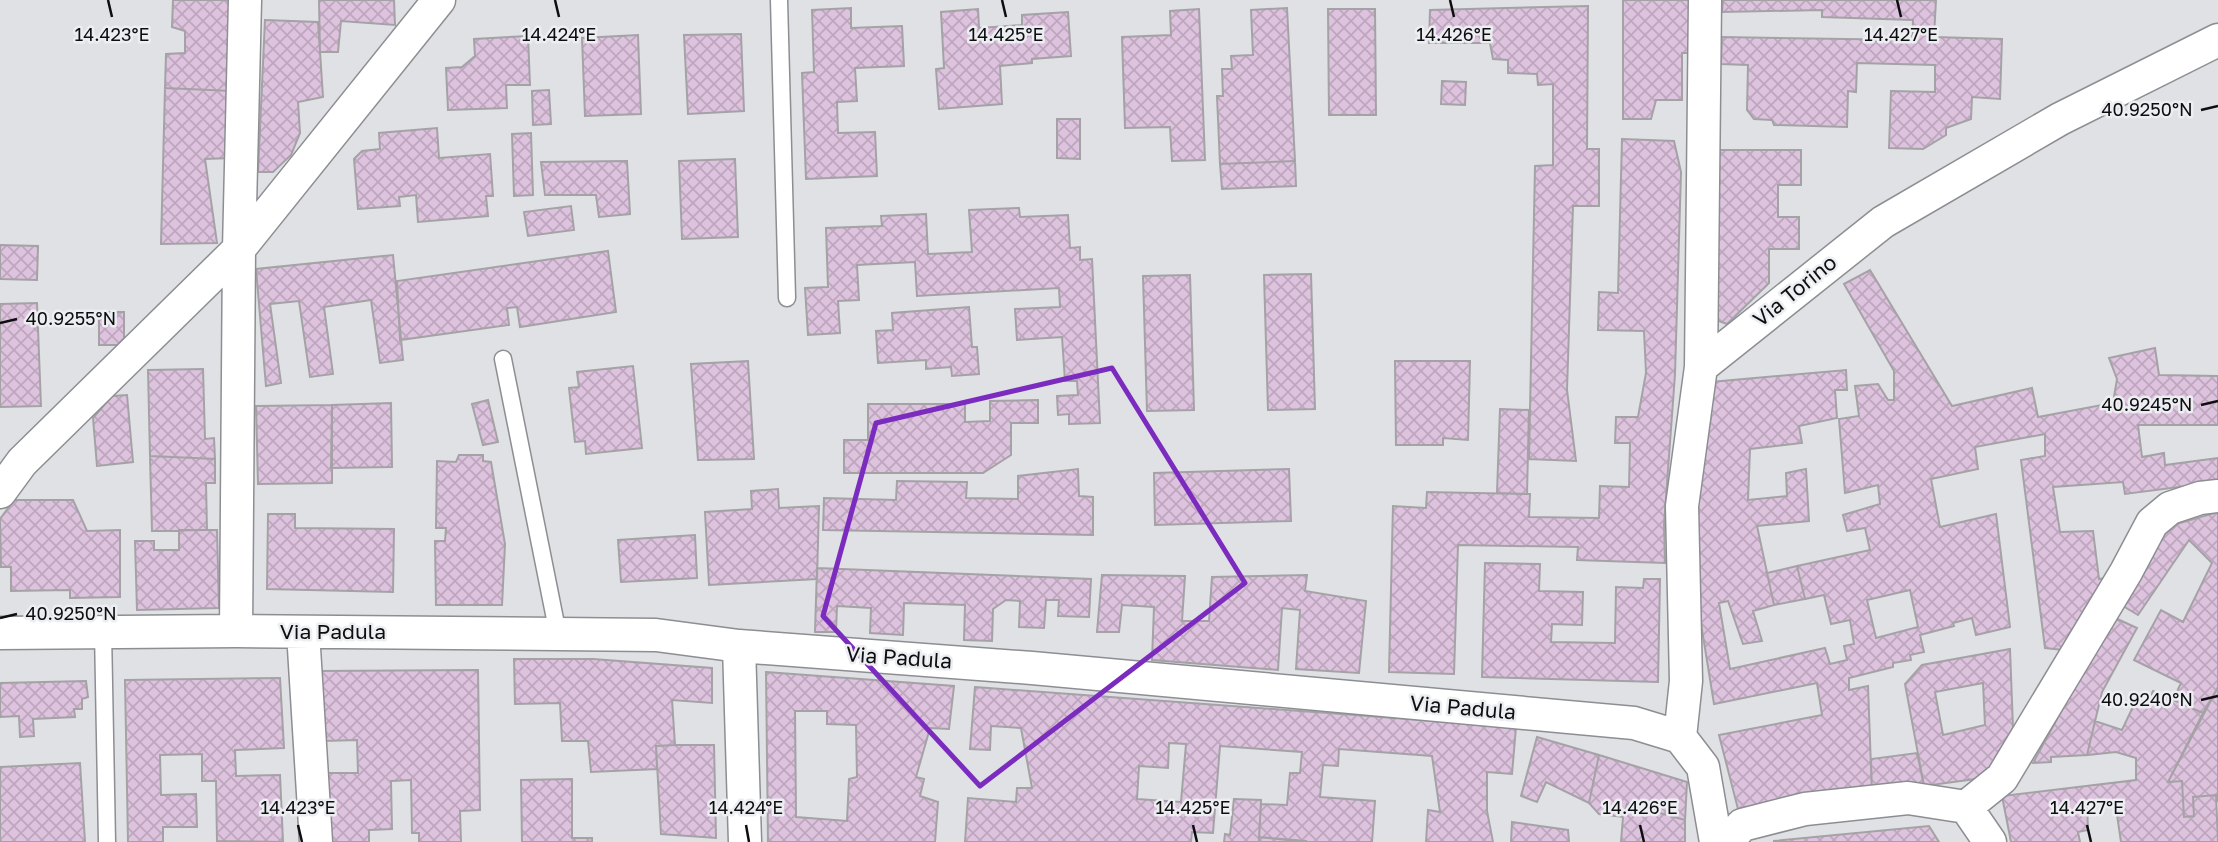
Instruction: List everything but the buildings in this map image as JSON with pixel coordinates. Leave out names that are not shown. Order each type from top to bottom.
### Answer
[{"type":"street","points":[[236,631],[239,249],[245,0]]},
{"type":"street","points":[[0,492],[22,462],[239,249],[439,0],[449,0]]},
{"type":"street","points":[[1705,0],[1701,367],[1682,506],[1686,681],[1680,737],[1703,767],[1716,842]]},
{"type":"street","name":"Via Torino","points":[[1701,367],[1883,222],[2060,119],[2218,40]]},
{"type":"street","points":[[1966,807],[2002,778],[2126,572],[2152,523],[2170,508],[2200,498],[2218,496]]},
{"type":"street","name":"Via Padula","points":[[0,633],[236,631],[656,635],[739,646],[1032,667],[1634,723],[1680,737]]},
{"type":"street","points":[[303,632],[316,842]]},
{"type":"street","points":[[739,646],[744,842]]},
{"type":"street","points":[[1727,842],[1742,825],[1805,809],[1909,798],[1966,807],[1990,842]]},
{"type":"lane","points":[[779,0],[787,298]]},
{"type":"lane","points":[[503,359],[558,634]]},
{"type":"lane","points":[[103,631],[107,842]]},
{"type":"highlighted area","points":[[1112,368],[1245,583],[980,786],[823,616],[876,423]]}]
